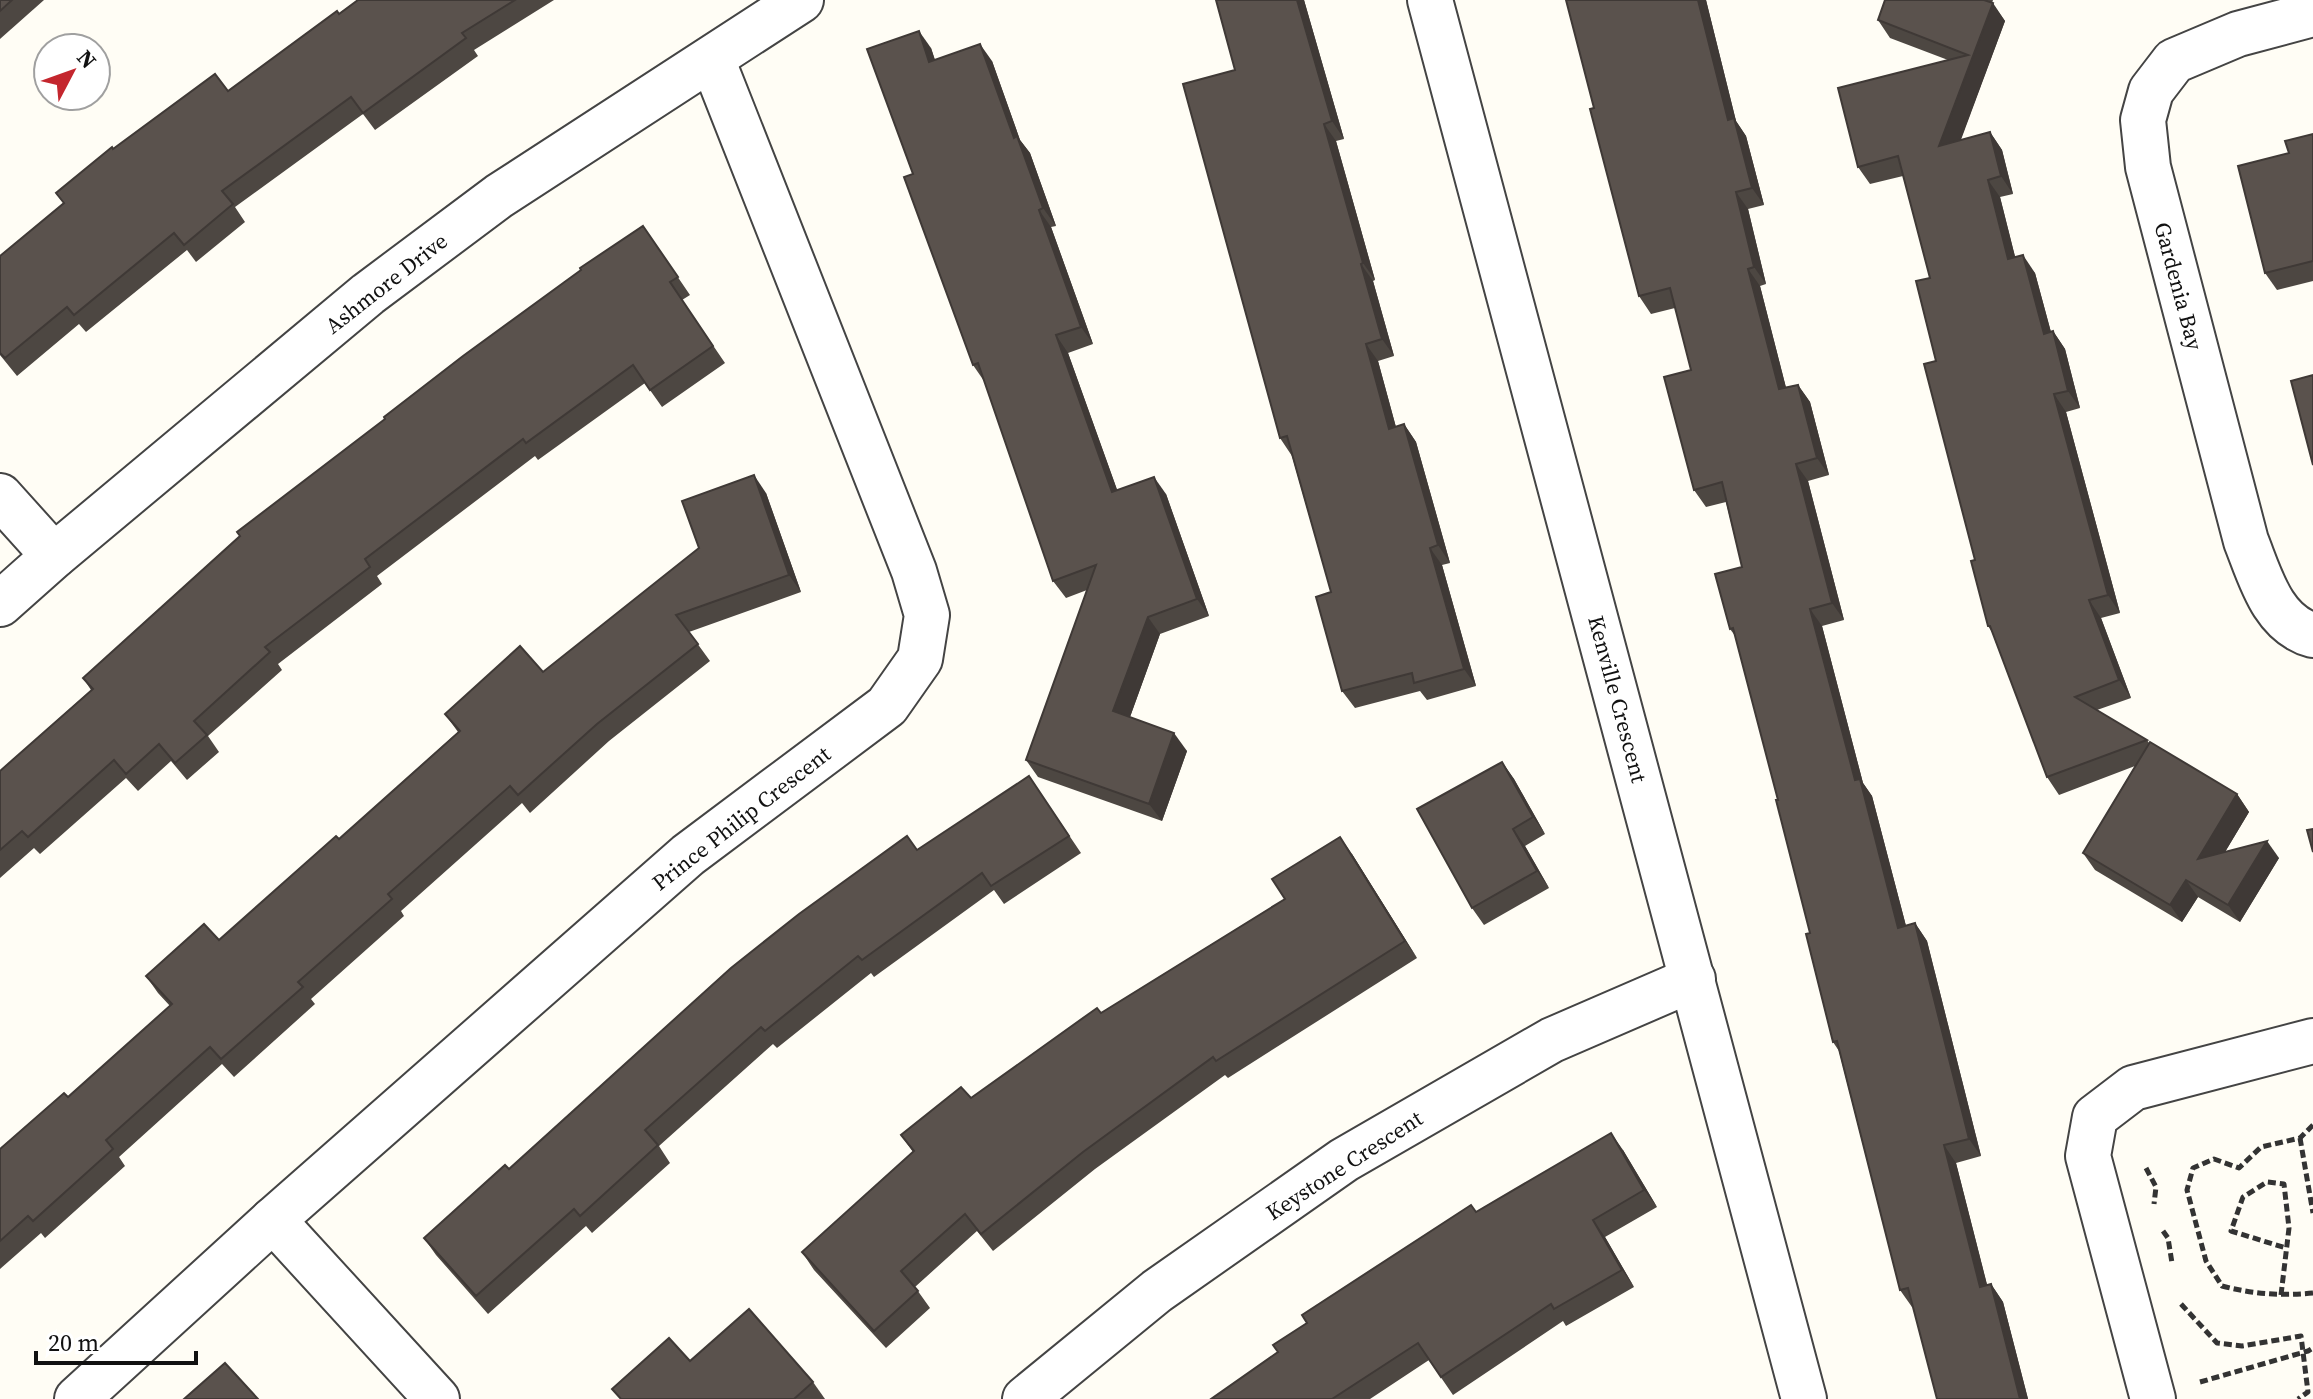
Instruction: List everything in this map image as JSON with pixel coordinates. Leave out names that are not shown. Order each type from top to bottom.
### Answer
[{"type":"street","name":"Ashmore Drive","points":[[0,604],[368,294],[499,196],[801,0]]},
{"type":"street","name":"Kenville Crescent","points":[[1430,0],[1804,1399]]},
{"type":"street","name":"Gardenia Bay","points":[[2313,14],[2238,34],[2174,61],[2151,91],[2143,120],[2148,167],[2246,541],[2263,585],[2281,617],[2313,635]]},
{"type":"street","name":"Prince Philip Crescent","points":[[77,1399],[273,1220],[688,855],[887,706],[920,659],[927,615],[914,571],[712,59]]},
{"type":"street","points":[[0,496],[54,556]]},
{"type":"street","name":"Keystone Crescent","points":[[1025,1399],[1157,1291],[1344,1160],[1552,1040],[1693,979]]},
{"type":"street","points":[[2153,1398],[2088,1156],[2095,1117],[2133,1088],[2313,1041]]},
{"type":"street","points":[[273,1220],[437,1399]]},
{"type":"path","points":[[2313,1125],[2300,1138],[2261,1147],[2239,1168],[2214,1159],[2193,1168],[2187,1190],[2206,1261],[2222,1286],[2249,1293],[2313,1293]]},
{"type":"path","points":[[2300,1138],[2313,1213]]},
{"type":"path","points":[[2142,1157],[2156,1187],[2154,1216]]},
{"type":"path","points":[[2281,1295],[2289,1228],[2284,1184],[2267,1182],[2243,1197],[2231,1231],[2286,1248]]},
{"type":"path","points":[[2159,1226],[2168,1238],[2172,1270]]},
{"type":"path","points":[[2176,1293],[2181,1303],[2217,1343],[2242,1346],[2301,1336],[2309,1352],[2308,1392],[2298,1399]]},
{"type":"path","points":[[2153,1398],[2309,1352]]},
{"type":"building","points":[[0,0],[12,0],[0,11]]},
{"type":"building","points":[[358,0],[515,0],[462,33],[466,38],[363,113],[351,97],[222,191],[233,204],[184,245],[174,233],[74,315],[67,307],[5,358],[0,353],[0,256],[64,203],[56,193],[112,147],[215,74],[228,91],[337,11],[339,14]]},
{"type":"building","points":[[1216,0],[1297,0],[1332,121],[1324,124],[1382,339],[1366,344],[1389,429],[1404,424],[1438,545],[1430,548],[1464,669],[1414,683],[1412,673],[1342,691],[1316,597],[1331,592],[1287,436],[1280,438],[1183,84],[1235,70]]},
{"type":"building","points":[[1566,0],[1698,0],[1728,120],[1734,118],[1752,188],[1736,192],[1754,267],[1748,269],[1779,389],[1798,385],[1817,458],[1796,464],[1832,603],[1810,609],[1855,780],[1860,779],[1898,928],[1915,923],[1969,1139],[1944,1145],[1980,1287],[1991,1284],[2020,1399],[1937,1399],[1908,1288],[1900,1290],[1837,1041],[1833,1042],[1806,934],[1810,933],[1778,800],[1733,628],[1730,629],[1715,574],[1742,567],[1722,482],[1694,490],[1664,377],[1691,370],[1670,288],[1639,296],[1590,109],[1594,108]]},
{"type":"building","points":[[1885,0],[1984,0],[1993,3],[1939,146],[1990,132],[2001,176],[1988,180],[2008,259],[2023,255],[2044,334],[2053,331],[2068,391],[2054,394],[2108,595],[2089,600],[2119,680],[2075,697],[2147,740],[2047,777],[1988,626],[1971,561],[1975,560],[1924,364],[1936,361],[1916,281],[1930,278],[1898,156],[1858,167],[1838,88],[1968,55],[1878,20]]},
{"type":"building","points":[[919,31],[929,62],[980,44],[1043,208],[1039,210],[1081,327],[1056,335],[1112,492],[1154,477],[1197,599],[1148,617],[1113,711],[1174,733],[1149,804],[1026,760],[1096,565],[1053,581],[978,363],[973,365],[904,177],[913,174],[867,49]]},
{"type":"building","points":[[2313,134],[2313,261],[2265,273],[2238,166],[2289,153],[2285,141]]},
{"type":"building","points":[[643,226],[678,277],[670,282],[713,346],[650,390],[633,365],[526,443],[523,439],[365,559],[370,567],[265,647],[270,652],[194,721],[207,735],[175,763],[159,744],[126,774],[114,760],[28,837],[22,831],[0,850],[0,771],[93,689],[83,678],[240,536],[237,532],[463,356],[580,268]]},
{"type":"building","points":[[2313,375],[2313,465],[2291,381]]},
{"type":"building","points":[[754,475],[789,575],[676,615],[698,644],[597,724],[518,795],[510,786],[388,894],[392,899],[298,982],[303,987],[221,1059],[210,1047],[106,1140],[113,1149],[33,1221],[28,1216],[0,1241],[0,1149],[64,1093],[68,1097],[172,1004],[146,976],[204,924],[219,940],[336,836],[339,839],[460,731],[445,714],[520,646],[543,672],[699,548],[682,501]]},
{"type":"building","points":[[2150,742],[2237,794],[2198,859],[2267,841],[2228,905],[2186,880],[2170,905],[2083,853]]},
{"type":"building","points":[[1502,762],[1533,817],[1513,829],[1537,871],[1472,908],[1417,809]]},
{"type":"building","points":[[1029,776],[1069,836],[991,886],[982,873],[862,960],[858,956],[765,1031],[761,1027],[645,1130],[658,1145],[580,1216],[574,1209],[476,1296],[424,1238],[505,1165],[509,1169],[731,968],[799,914],[907,836],[917,850]]},
{"type":"building","points":[[2313,829],[2313,852],[2307,830]]},
{"type":"building","points":[[1340,837],[1405,941],[1216,1061],[1213,1057],[1083,1152],[981,1234],[965,1214],[901,1271],[918,1291],[874,1331],[802,1252],[914,1151],[901,1135],[961,1087],[971,1098],[1097,1008],[1101,1013],[1285,899],[1272,879]]},
{"type":"building","points":[[1611,1133],[1644,1190],[1593,1220],[1622,1270],[1554,1309],[1551,1304],[1441,1377],[1418,1343],[1332,1399],[1211,1399],[1278,1352],[1273,1345],[1307,1323],[1302,1315],[1471,1205],[1476,1212]]},
{"type":"building","points":[[749,1309],[813,1382],[794,1399],[621,1399],[612,1389],[669,1338],[690,1361]]},
{"type":"building","points":[[225,1363],[258,1399],[184,1399]]}]
